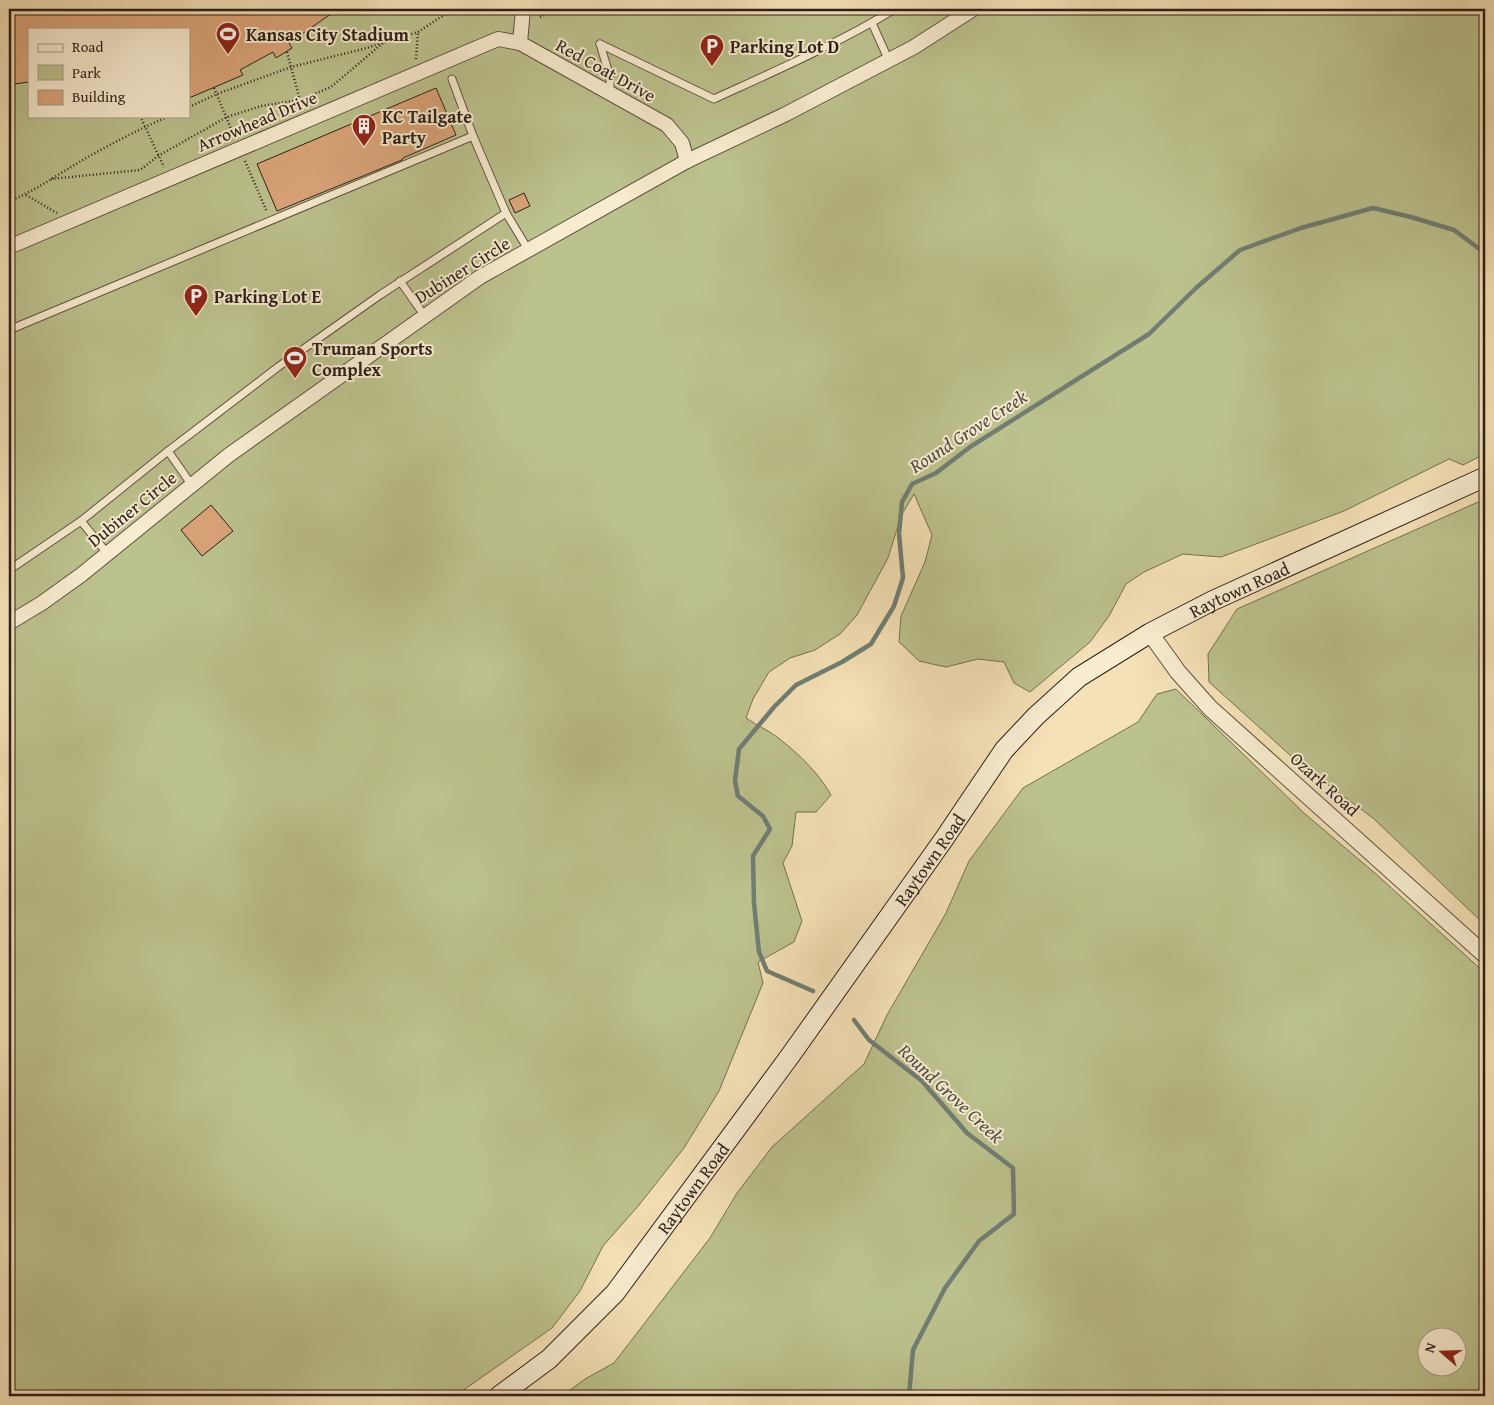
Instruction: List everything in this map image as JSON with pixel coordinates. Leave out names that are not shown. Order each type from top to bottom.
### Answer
[{"type":"main road","name":"Raytown Road","points":[[499,1396],[549,1360],[615,1293],[790,1056],[944,839],[1004,750],[1036,716],[1079,677],[1150,633],[1212,600],[1485,477]]},
{"type":"street","points":[[520,43],[522,9]]},
{"type":"street","name":"Dubiner Circle","points":[[9,623],[50,598],[228,455],[480,277],[687,161],[786,114],[889,61],[973,9]]},
{"type":"street","name":"Arrowhead Drive","points":[[9,247],[498,39],[520,43]]},
{"type":"street","name":"Red Coat Drive","points":[[520,43],[667,125],[682,142],[687,161]]},
{"type":"street","name":"Ozark Road","points":[[1150,633],[1178,672],[1210,708],[1485,955]]},
{"type":"lane","points":[[610,94],[610,77],[600,44],[714,99],[872,23],[895,9]]},
{"type":"lane","points":[[872,23],[889,61]]},
{"type":"lane","points":[[452,78],[506,213],[529,250]]},
{"type":"lane","points":[[9,330],[474,136]]},
{"type":"lane","points":[[9,570],[81,521],[278,366],[400,281],[506,213]]},
{"type":"lane","points":[[400,281],[424,316]]},
{"type":"lane","points":[[168,451],[191,484]]},
{"type":"lane","points":[[81,521],[107,553]]},
{"type":"path","points":[[190,108],[218,94],[292,67],[418,32],[453,9]]},
{"type":"path","points":[[540,17],[560,9]]},
{"type":"path","points":[[414,75],[418,32]]},
{"type":"path","points":[[51,179],[140,170],[158,156],[227,117],[261,106],[300,100],[331,87],[383,43]]},
{"type":"path","points":[[287,52],[302,109]]},
{"type":"path","points":[[214,88],[234,136]]},
{"type":"path","points":[[141,118],[164,167]]},
{"type":"path","points":[[9,201],[26,195],[77,163],[165,118]]},
{"type":"path","points":[[244,161],[271,220]]},
{"type":"path","points":[[26,195],[57,213]]},
{"type":"green space","points":[[9,9],[1485,9],[1485,454],[1463,465],[1449,459],[1344,511],[1221,557],[1183,554],[1144,572],[1126,584],[1109,616],[1090,642],[1030,692],[1014,683],[1004,662],[978,659],[946,667],[919,661],[899,642],[901,616],[925,562],[932,535],[914,494],[901,516],[888,558],[857,615],[840,634],[815,650],[790,658],[769,672],[753,699],[746,718],[773,734],[807,763],[831,795],[816,812],[796,812],[792,846],[783,863],[802,921],[794,942],[758,962],[763,983],[719,1091],[684,1148],[639,1205],[603,1246],[580,1291],[552,1328],[455,1396],[9,1396]]},
{"type":"green space","points":[[1485,499],[1485,925],[1373,818],[1301,765],[1209,682],[1208,654],[1237,609]]},
{"type":"green space","points":[[1176,689],[1304,813],[1376,874],[1485,973],[1485,1396],[562,1396],[585,1379],[614,1363],[710,1238],[737,1193],[772,1147],[864,1064],[887,1015],[946,913],[969,861],[1023,788],[1138,722],[1157,694]]},
{"type":"building","name":"Kansas City Stadium","points":[[9,9],[338,9],[289,43],[292,48],[276,58],[273,52],[240,70],[243,75],[190,98],[190,28],[28,28],[28,82],[14,84],[9,79]]},
{"type":"building","name":"KC Tailgate Party","points":[[436,88],[456,135],[402,160],[277,211],[257,164]]},
{"type":"building","points":[[524,193],[530,206],[515,213],[509,200]]},
{"type":"building","points":[[211,505],[233,531],[202,556],[181,530]]},
{"type":"waterway","name":"Round Grove Creek","points":[[813,991],[767,971],[759,952],[754,903],[753,856],[770,829],[763,816],[738,796],[735,781],[739,749],[774,707],[796,685],[842,662],[871,644],[894,606],[903,578],[899,534],[902,502],[912,484],[936,473],[970,447],[1149,334],[1196,288],[1240,250],[1301,228],[1373,208],[1454,230],[1485,253]]},
{"type":"waterway","name":"Round Grove Creek","points":[[854,1020],[869,1040],[922,1081],[967,1133],[1013,1168],[1014,1214],[979,1241],[945,1288],[913,1350],[909,1396]]},
{"type":"place","name":"Kansas City Stadium","points":[[228,55]]},
{"type":"place","name":"Parking Lot D","points":[[712,67]]},
{"type":"place","name":"KC Tailgate Party","points":[[364,147]]},
{"type":"place","name":"Parking Lot E","points":[[196,317]]},
{"type":"place","name":"Truman Sports Complex","points":[[295,379]]}]
